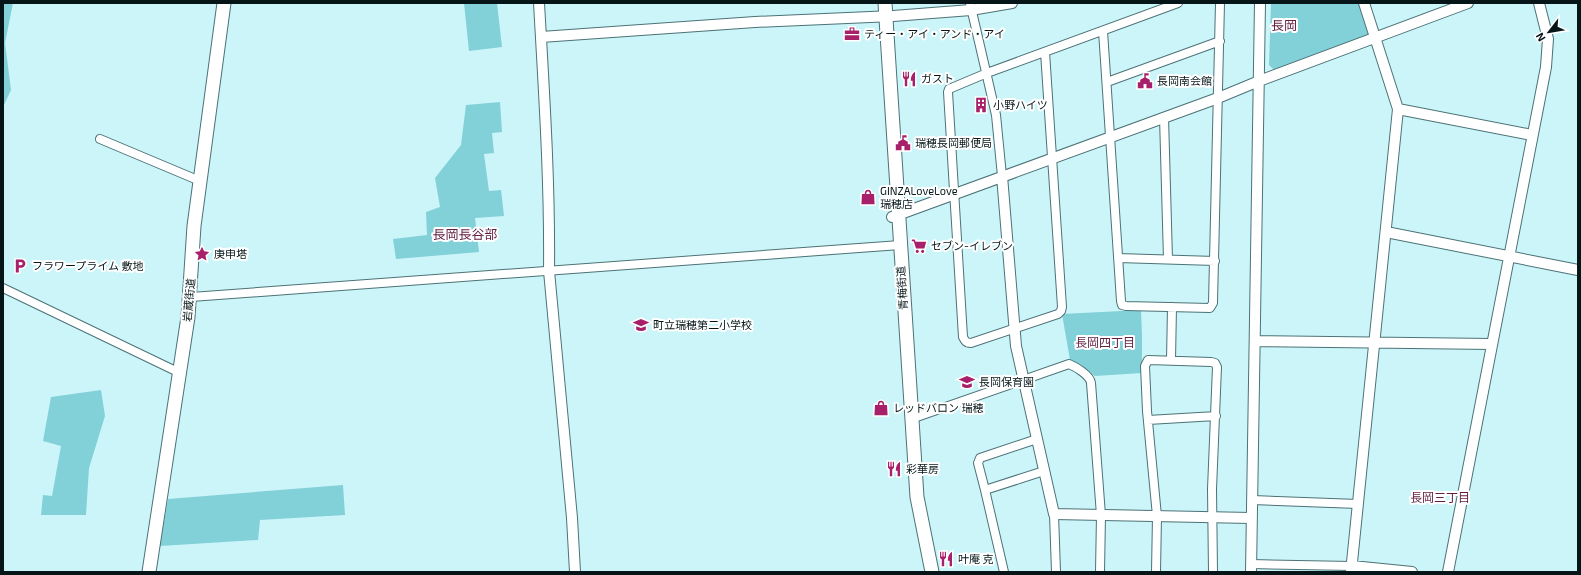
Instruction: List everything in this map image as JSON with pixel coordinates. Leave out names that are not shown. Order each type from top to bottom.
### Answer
[{"type":"main road","name":"岩蔵街道","points":[[149,572],[191,297],[193,242],[224,3]]},
{"type":"main road","name":"青梅街道","points":[[876,3],[882,16]]},
{"type":"main road","name":"青梅街道","points":[[885,3],[882,16],[897,246],[917,497],[932,572]]},
{"type":"main road","name":"青梅街道","points":[[897,246],[906,442],[913,507],[925,572]]},
{"type":"street","points":[[539,3],[549,227],[549,271],[572,518],[575,572]]},
{"type":"street","points":[[541,37],[755,22],[882,16],[1012,3]]},
{"type":"street","points":[[1045,52],[1062,307],[1061,311],[1058,314],[971,343],[965,341],[963,337],[948,92],[951,88],[987,73],[1178,3]]},
{"type":"street","points":[[1103,31],[1122,305],[1210,308],[1212,306],[1215,260],[1220,3]]},
{"type":"street","points":[[1260,3],[1251,568],[1352,569],[1412,572]]},
{"type":"street","points":[[1352,569],[1398,109],[1364,3]]},
{"type":"street","points":[[895,215],[1218,98],[1258,81],[1468,3]]},
{"type":"street","points":[[1448,572],[1548,52],[1547,32],[1539,3]]},
{"type":"street","points":[[970,6],[996,115],[1016,346],[1054,514],[1056,572]]},
{"type":"street","points":[[1107,82],[1220,41]]},
{"type":"street","points":[[1398,109],[1532,135]]},
{"type":"street","points":[[1164,117],[1168,259]]},
{"type":"street","points":[[100,139],[200,181]]},
{"type":"street","points":[[1386,232],[1578,270]]},
{"type":"street","points":[[191,297],[897,246]]},
{"type":"street","points":[[1118,258],[1215,260]]},
{"type":"street","points":[[3,288],[180,373]]},
{"type":"street","points":[[1171,360],[1172,307]]},
{"type":"street","points":[[1255,341],[1492,344]]},
{"type":"street","points":[[1156,572],[1157,516],[1148,420],[1145,366],[1148,360],[1215,363],[1217,366],[1212,517],[1213,572]]},
{"type":"street","points":[[911,419],[1069,364],[1091,379],[1101,515],[1100,572]]},
{"type":"street","points":[[1148,420],[1216,416]]},
{"type":"street","points":[[1004,572],[978,463],[980,458],[1037,439]]},
{"type":"street","points":[[985,490],[1044,471]]},
{"type":"street","points":[[1252,500],[1358,504]]},
{"type":"street","points":[[1054,514],[1252,518]]},
{"type":"shaded area","points":[[3,3],[13,3],[5,43],[11,90],[3,107]]},
{"type":"shaded area","points":[[464,3],[497,3],[502,47],[469,51]]},
{"type":"shaded area","points":[[1271,3],[1360,3],[1369,31],[1367,37],[1274,70],[1269,65]]},
{"type":"shaded area","points":[[500,102],[502,132],[492,133],[494,153],[484,154],[489,191],[501,190],[504,216],[475,218],[479,252],[396,259],[393,239],[427,235],[426,212],[440,207],[435,178],[461,145],[466,105]]},
{"type":"shaded area","points":[[1141,310],[1142,373],[1095,376],[1070,360],[1062,314]]},
{"type":"shaded area","points":[[101,390],[105,416],[89,468],[86,515],[41,515],[43,495],[52,496],[61,446],[43,441],[51,397]]},
{"type":"shaded area","points":[[343,485],[345,515],[260,520],[258,540],[160,546],[168,499]]},
{"type":"place","name":"ティー・アイ・アンド・アイ","points":[[852,34]]},
{"type":"place","name":"ガスト","points":[[909,79]]},
{"type":"place","name":"長岡南会館","points":[[1145,81]]},
{"type":"place","name":"小野ハイツ","points":[[981,105]]},
{"type":"place","name":"瑞穂長岡郵便局","points":[[903,143]]},
{"type":"place","name":"GINZALoveLove 瑞穂店","points":[[868,197]]},
{"type":"place","name":"セブン-イレブン","points":[[919,246]]},
{"type":"place","name":"庚申塔","points":[[202,254]]},
{"type":"place","name":"フラワープライム 敷地","points":[[20,266]]},
{"type":"place","name":"町立瑞穂第二小学校","points":[[641,325]]},
{"type":"place","name":"長岡保育園","points":[[967,382]]},
{"type":"place","name":"レッドバロン 瑞穂","points":[[881,408]]},
{"type":"place","name":"彩華房","points":[[894,469]]},
{"type":"place","name":"叶庵 克","points":[[946,559]]},
{"type":"district","name":"長岡","points":[[1284,25]]},
{"type":"district","name":"長岡長谷部","points":[[465,234]]},
{"type":"district","name":"長岡四丁目","points":[[1105,343]]},
{"type":"district","name":"長岡三丁目","points":[[1440,498]]}]
